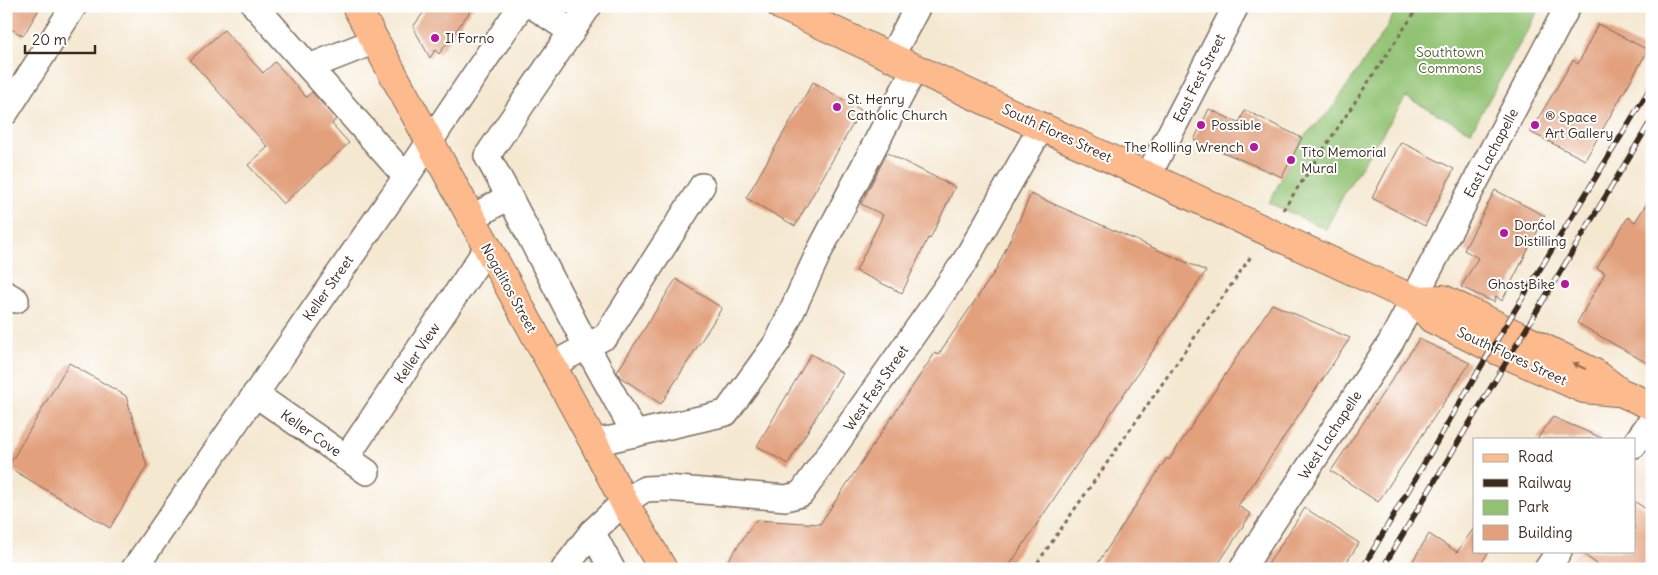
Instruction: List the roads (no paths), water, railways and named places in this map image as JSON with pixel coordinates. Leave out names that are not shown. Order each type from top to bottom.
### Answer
[{"type":"main road","name":"Nogalitos Street","points":[[356,6],[552,365],[624,502],[663,569]]},
{"type":"main road","name":"South Flores Street","points":[[781,6],[1414,300],[1432,319],[1492,348],[1584,389],[1620,392],[1652,406]]},
{"type":"street","points":[[6,112],[74,6]]},
{"type":"street","points":[[255,6],[406,177]]},
{"type":"street","name":"Keller Street","points":[[134,569],[406,177],[521,6]]},
{"type":"street","points":[[533,6],[572,32]]},
{"type":"street","points":[[590,6],[486,156],[635,434]]},
{"type":"street","points":[[593,441],[612,439],[726,413],[778,341],[820,252],[903,62],[918,6]]},
{"type":"street","name":"East Fest Street","points":[[1148,176],[1236,6]]},
{"type":"street","name":"East Lachapelle","points":[[1414,300],[1568,6]]},
{"type":"street","points":[[309,67],[375,41]]},
{"type":"street","name":"West Fest Street","points":[[564,569],[592,532],[624,502],[645,489],[666,488],[786,498],[801,494],[965,261],[1042,126]]},
{"type":"street","points":[[552,365],[606,336],[702,186]]},
{"type":"street","points":[[472,219],[509,196]]},
{"type":"street","name":"Keller View","points":[[346,458],[487,248]]},
{"type":"street","name":"West Lachapelle","points":[[1242,569],[1391,342],[1414,300]]},
{"type":"street","name":"Keller Cove","points":[[254,394],[367,472]]},
{"type":"street","points":[[1636,442],[1652,420]]},
{"type":"street","points":[[592,532],[612,569]]},
{"type":"street","points":[[1547,569],[1558,552]]},
{"type":"railway","points":[[1362,569],[1492,348],[1652,85]]},
{"type":"railway","points":[[1382,569],[1652,119]]},
{"type":"place","name":"Il Forno","points":[[435,38]]},
{"type":"place","name":"St. Henry Catholic Church","points":[[837,107]]},
{"type":"place","name":"Possible","points":[[1201,125]]},
{"type":"place","name":"® Space Art Gallery","points":[[1535,125]]},
{"type":"place","name":"The Rolling Wrench","points":[[1254,147]]},
{"type":"place","name":"Tito Memorial Mural","points":[[1291,160]]},
{"type":"place","name":"Dorćol Distilling","points":[[1504,233]]},
{"type":"place","name":"Ghost Bike","points":[[1565,284]]},
{"type":"park label","name":"Southtown Commons","points":[[1450,60]]}]
